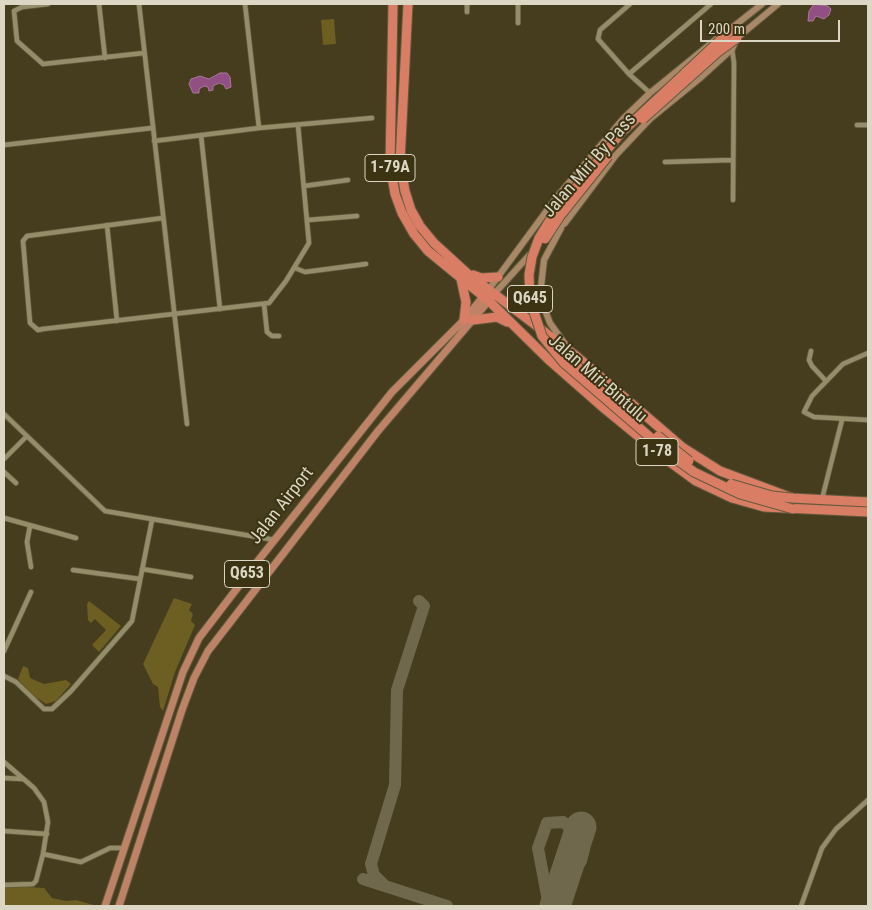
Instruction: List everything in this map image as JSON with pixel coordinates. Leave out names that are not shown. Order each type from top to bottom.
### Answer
[{"type":"highway","name":"Jalan Miri-Bintulu","points":[[393,4],[390,165],[395,194],[414,234],[428,250],[465,276],[492,291],[532,324],[575,355],[682,447],[701,460],[735,478],[792,498],[868,502]]},
{"type":"highway","name":"Jalan Miri-Bintulu","points":[[408,4],[400,142],[405,191],[420,226],[465,276],[548,359],[605,409],[696,481],[714,491],[749,504],[793,509],[868,512]]},
{"type":"highway","name":"Q645","points":[[732,28],[621,133],[553,215],[539,238],[532,257],[529,293],[534,316],[542,336],[552,350],[673,457],[700,475],[740,494],[793,509]]},
{"type":"highway","name":"Q645","points":[[737,38],[719,51],[644,117],[604,161],[560,216],[546,235],[537,259],[535,296],[546,330],[563,354],[690,463],[733,485],[772,496],[792,498]]},
{"type":"highway","points":[[464,320],[466,302],[465,276],[481,278],[498,277]]},
{"type":"highway","points":[[473,320],[497,317],[512,324]]},
{"type":"main road","name":"Jalan Miri By Pass","points":[[492,291],[498,277],[584,164],[623,119],[707,44],[732,28],[762,4]]},
{"type":"main road","name":"Jalan Miri By Pass","points":[[492,291],[529,254],[565,223],[616,155],[650,119],[732,49],[737,38],[778,4]]},
{"type":"main road","points":[[565,223],[548,249],[544,260],[541,287],[543,305],[550,323],[561,340],[575,355]]},
{"type":"main road","name":"Q653","points":[[486,298],[492,291]]},
{"type":"main road","name":"Jalan Airport","points":[[105,906],[190,654],[207,626],[392,392],[486,298]]},
{"type":"main road","name":"Jalan Airport","points":[[119,906],[194,678],[220,633],[391,415],[473,320],[486,298]]},
{"type":"main road","points":[[275,540],[286,542],[296,536]]},
{"type":"main road","points":[[124,848],[132,848],[143,832]]},
{"type":"street","points":[[48,4],[22,7],[14,11],[17,41],[43,64],[144,54]]},
{"type":"street","points":[[99,4],[105,58]]},
{"type":"street","points":[[139,4],[187,424]]},
{"type":"street","points":[[245,4],[259,128]]},
{"type":"street","points":[[467,4],[467,12]]},
{"type":"street","points":[[518,4],[518,23]]},
{"type":"street","points":[[630,4],[600,30],[598,37],[629,74],[650,93]]},
{"type":"street","points":[[629,74],[711,4]]},
{"type":"street","points":[[732,49],[734,63],[733,200]]},
{"type":"street","points":[[154,141],[259,128],[372,118]]},
{"type":"street","points":[[163,218],[27,236],[23,241],[30,323],[38,330],[264,304],[271,301],[295,268],[309,243],[298,125]]},
{"type":"street","points":[[857,126],[868,125]]},
{"type":"street","points":[[4,145],[152,128]]},
{"type":"street","points":[[201,136],[220,308]]},
{"type":"street","points":[[665,162],[732,160]]},
{"type":"street","points":[[304,186],[348,180]]},
{"type":"street","points":[[308,220],[357,216]]},
{"type":"street","points":[[107,225],[117,321]]},
{"type":"street","points":[[295,268],[305,272],[366,264]]},
{"type":"street","points":[[264,304],[268,332],[272,336],[279,336]]},
{"type":"street","points":[[811,351],[809,360],[812,366],[826,381]]},
{"type":"street","points":[[868,353],[843,364],[808,403],[804,412],[810,416],[842,420],[868,420]]},
{"type":"street","points":[[4,414],[104,510],[152,520],[275,540]]},
{"type":"street","points":[[821,500],[842,420]]},
{"type":"street","points":[[4,459],[26,436]]},
{"type":"street","points":[[4,472],[16,483]]},
{"type":"street","points":[[4,518],[76,538]]},
{"type":"street","points":[[4,676],[16,682],[44,709],[52,709],[130,626],[135,613],[152,520]]},
{"type":"street","points":[[30,526],[28,542],[31,567]]},
{"type":"street","points":[[142,569],[191,577]]},
{"type":"street","points":[[72,570],[140,579]]},
{"type":"street","points":[[4,651],[31,592]]},
{"type":"street","points":[[4,762],[34,788],[44,802],[48,822],[44,854],[36,881],[33,884],[4,885]]},
{"type":"street","points":[[4,778],[22,779]]},
{"type":"street","points":[[801,906],[822,848],[836,829],[868,800]]},
{"type":"street","points":[[4,831],[47,834]]},
{"type":"street","points":[[44,854],[81,862],[110,848],[124,848]]},
{"type":"shaded area","points":[[814,4],[828,6],[831,9],[829,15],[824,19],[816,16],[813,21],[808,21],[809,11]]},
{"type":"shaded area","points":[[334,19],[336,44],[323,45],[321,20]]},
{"type":"shaded area","points":[[220,73],[227,73],[230,77],[231,87],[226,89],[224,85],[219,83],[213,86],[213,90],[209,91],[208,87],[204,86],[199,89],[199,93],[193,93],[189,84],[191,79],[200,76],[209,79]]},
{"type":"shaded area","points":[[174,598],[192,604],[189,610],[193,614],[191,621],[195,625],[175,672],[163,711],[160,707],[158,687],[153,684],[143,664]]},
{"type":"shaded area","points":[[89,601],[121,626],[99,652],[92,645],[106,630],[95,619],[91,623],[88,620],[87,604]]},
{"type":"shaded area","points":[[23,666],[28,668],[30,678],[44,684],[66,680],[71,684],[56,701],[46,704],[30,693],[18,679]]},
{"type":"shaded area","points":[[4,887],[44,888],[52,898],[66,901],[76,900],[97,906],[4,906]]},
{"type":"taxiway","points":[[385,886],[374,875],[371,864],[395,785],[397,690],[424,606],[419,601]]},
{"type":"taxiway","points":[[549,906],[538,848],[547,823],[563,822],[579,834],[583,843],[584,849],[581,861],[575,871],[565,876]]},
{"type":"taxiway","points":[[363,879],[447,906]]},
{"type":"runway","points":[[555,906],[581,827]]}]
